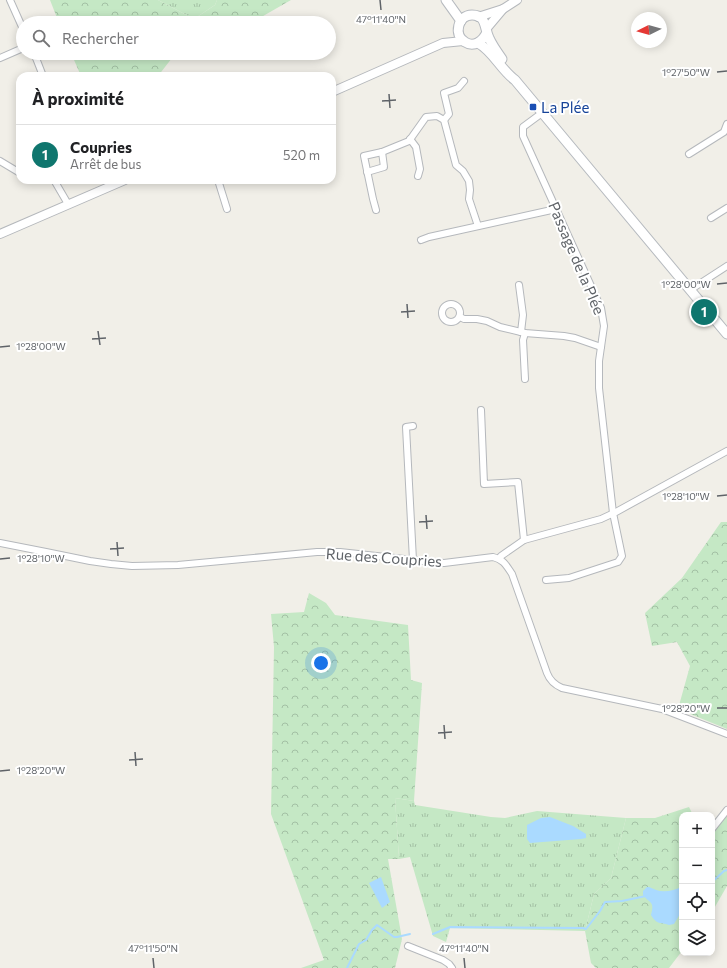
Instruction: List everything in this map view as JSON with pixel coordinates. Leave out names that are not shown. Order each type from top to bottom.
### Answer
[{"type":"main road","points":[[446,0],[463,19]]},
{"type":"main road","points":[[487,30],[482,41],[468,44],[459,37],[458,26],[463,19],[470,15],[478,16],[482,19],[485,23],[496,51],[512,73],[515,80]]},
{"type":"main road","points":[[478,43],[487,50],[508,75],[515,80],[727,334]]},
{"type":"street","points":[[10,0],[17,16]]},
{"type":"street","points":[[478,16],[503,9],[517,0]]},
{"type":"street","points":[[487,30],[503,9]]},
{"type":"street","points":[[336,90],[443,43],[458,31]]},
{"type":"street","points":[[443,43],[463,41]]},
{"type":"street","points":[[0,58],[16,51]]},
{"type":"street","points":[[37,60],[41,72]]},
{"type":"street","points":[[444,120],[449,114],[444,93],[458,88],[464,81]]},
{"type":"street","name":"Passage de la Plée","points":[[542,113],[523,127],[523,136],[601,308],[604,326],[599,361],[599,388],[613,513],[622,556],[618,562],[569,578],[546,580]]},
{"type":"street","points":[[376,210],[364,156],[382,152],[409,141],[426,117],[437,116],[444,120],[456,165],[463,170],[469,181],[469,199],[478,226]]},
{"type":"street","points":[[689,154],[724,132],[727,124]]},
{"type":"street","points":[[410,139],[416,147],[420,169],[418,176]]},
{"type":"street","points":[[367,172],[384,167],[382,152]]},
{"type":"street","points":[[0,161],[16,171]]},
{"type":"street","points":[[56,184],[68,204]]},
{"type":"street","points":[[0,234],[116,184]]},
{"type":"street","points":[[219,184],[227,209]]},
{"type":"street","points":[[711,218],[727,208]]},
{"type":"street","points":[[421,240],[556,209]]},
{"type":"street","points":[[690,290],[727,266]]},
{"type":"street","points":[[519,285],[523,315],[525,380]]},
{"type":"street","points":[[460,317],[464,319],[487,321],[500,327],[523,333],[575,338],[601,347]]},
{"type":"street","points":[[481,410],[484,484],[518,482],[524,540]]},
{"type":"street","points":[[413,560],[406,427],[414,426]]},
{"type":"street","points":[[727,451],[601,519],[524,540],[499,559],[503,561],[512,574],[549,678],[557,686],[662,709],[727,734]]},
{"type":"street","name":"Rue des Coupries","points":[[0,543],[90,561],[132,566],[178,565],[317,552],[340,552],[444,562],[493,557],[499,559]]},
{"type":"street","points":[[715,825],[727,810]]},
{"type":"street","points":[[408,946],[443,960],[452,968]]},
{"type":"green space","points":[[50,0],[158,0],[188,16],[56,16]]},
{"type":"green space","points":[[158,0],[217,0],[215,5],[198,16],[188,16]]},
{"type":"green space","points":[[217,0],[291,0],[263,16],[198,16],[215,5]]},
{"type":"green space","points":[[74,60],[170,60],[161,72],[79,72]]},
{"type":"green space","points":[[721,522],[727,522],[727,729],[678,709],[690,666],[677,642],[652,646],[645,613],[682,578]]},
{"type":"green space","points":[[309,593],[326,603],[335,615],[408,625],[411,680],[422,683],[414,801],[395,798],[399,859],[388,859],[402,939],[395,968],[301,968],[324,960],[271,814],[274,647],[271,614],[304,612]]},
{"type":"green space","points":[[395,798],[414,801],[415,805],[491,817],[505,818],[537,811],[626,818],[611,878],[594,894],[585,931],[450,928],[446,942],[433,936],[410,857],[399,859]]},
{"type":"green space","points":[[727,806],[727,886],[715,907],[715,848],[715,821]]},
{"type":"green space","points":[[689,807],[692,812],[679,812],[679,955],[669,968],[596,968],[591,963],[585,931],[594,894],[611,878],[626,818],[655,818]]},
{"type":"water","points":[[550,817],[573,826],[586,834],[586,838],[530,843],[527,839],[527,825],[541,818]]},
{"type":"water","points":[[381,877],[390,902],[382,908],[369,883]]},
{"type":"water","points":[[647,887],[663,891],[679,888],[679,916],[674,924],[669,925],[659,923],[653,918],[651,915],[652,905],[643,895],[643,891]]},
{"type":"waterway","points":[[715,879],[727,870]]},
{"type":"waterway","points":[[433,934],[450,927],[586,929],[605,902],[622,901],[646,896]]},
{"type":"waterway","points":[[347,968],[359,944],[366,940],[377,925],[394,937],[410,934]]},
{"type":"place","name":"La Plée","points":[[533,107]]},
{"type":"place","name":"Coupries","points":[[704,312]]}]
